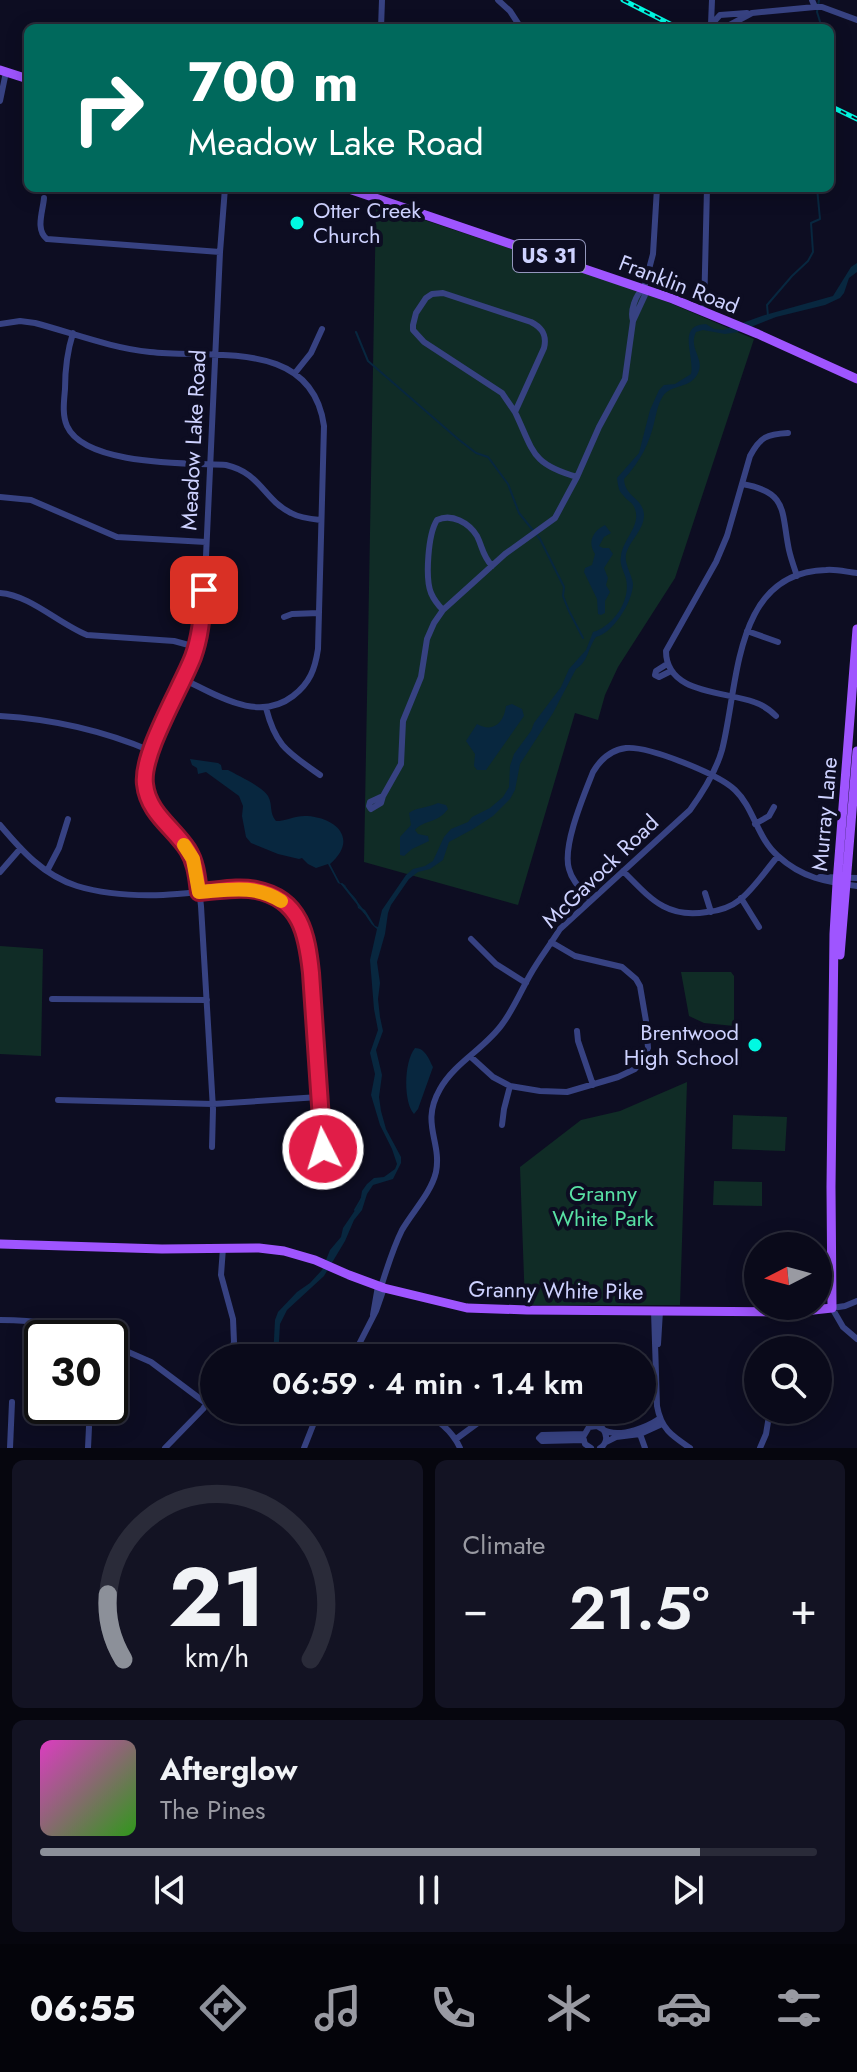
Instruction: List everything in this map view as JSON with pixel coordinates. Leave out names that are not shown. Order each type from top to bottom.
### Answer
[{"type":"main road","points":[[3,71],[24,78]]},
{"type":"main road","name":"Franklin Road","points":[[376,193],[704,311],[857,379]]},
{"type":"main road","name":"Murray Lane","points":[[847,881],[857,629]]},
{"type":"main road","name":"Murray Lane","points":[[831,1232],[834,1002],[857,751]]},
{"type":"main road","name":"Granny White Pike","points":[[0,1244],[272,1249],[300,1254],[381,1287],[467,1308],[744,1312]]},
{"type":"street","points":[[381,24],[382,0]]},
{"type":"street","points":[[498,0],[518,24]]},
{"type":"street","points":[[711,24],[712,0]]},
{"type":"street","points":[[713,24],[720,15],[813,4],[857,20]]},
{"type":"street","points":[[731,24],[752,13]]},
{"type":"street","points":[[0,101],[3,71]]},
{"type":"street","name":"Meadow Lake Road","points":[[212,1147],[213,1104],[199,892],[193,859],[154,810],[145,785],[145,769],[196,647],[203,605],[225,192]]},
{"type":"street","points":[[383,796],[401,764],[403,721],[421,677],[427,639],[434,623],[443,610],[515,546],[555,518],[625,379],[635,302],[651,267],[657,192]]},
{"type":"street","points":[[704,311],[707,192]]},
{"type":"street","points":[[44,198],[40,230],[47,239],[220,252]]},
{"type":"street","points":[[423,288],[429,296]]},
{"type":"street","points":[[515,412],[544,348],[542,329],[531,322],[445,294],[429,296],[414,319],[415,335],[502,393],[540,460],[556,471],[577,477]]},
{"type":"street","points":[[0,324],[20,321],[148,352],[267,360],[295,373],[315,397],[324,426],[319,613],[316,661],[307,683],[286,701],[266,708],[237,704],[183,679]]},
{"type":"street","points":[[295,373],[311,353],[322,329]]},
{"type":"street","points":[[73,333],[66,362],[64,412],[67,426],[76,438],[95,448],[135,460],[226,465],[253,477],[287,512],[321,520]]},
{"type":"street","points":[[776,716],[756,702],[694,687],[681,680],[669,668],[666,651],[716,562],[756,444],[764,437],[788,433]]},
{"type":"street","points":[[742,484],[759,487],[779,502],[789,554],[797,576]]},
{"type":"street","points":[[0,497],[31,500],[117,537],[206,542]]},
{"type":"street","points":[[435,509],[440,519]]},
{"type":"street","points":[[443,610],[434,599],[429,584],[431,534],[440,519],[454,518],[471,530],[477,536],[483,556],[492,566]]},
{"type":"street","name":"McGavock Road","points":[[359,1344],[376,1311],[381,1287],[401,1232],[436,1171],[431,1131],[433,1102],[449,1076],[502,1025],[560,929],[690,810],[706,786],[721,752],[747,631],[755,609],[770,591],[797,576],[826,570],[857,573]]},
{"type":"street","points":[[0,593],[15,596],[87,635],[174,641],[196,647]]},
{"type":"street","points":[[284,617],[319,613]]},
{"type":"street","points":[[747,631],[778,642]]},
{"type":"street","points":[[266,708],[280,744],[320,775]]},
{"type":"street","points":[[0,716],[35,719],[109,735],[151,751]]},
{"type":"street","points":[[590,900],[573,879],[567,858],[568,845],[598,763],[618,750],[638,749],[673,759],[733,788],[745,803],[767,845],[778,856],[806,875],[847,881]]},
{"type":"street","points":[[755,824],[769,816],[774,807]]},
{"type":"street","points":[[47,871],[59,848],[68,819]]},
{"type":"street","points":[[0,825],[25,856],[76,885],[101,891],[162,895],[256,890],[272,895],[295,913],[308,944],[323,1149]]},
{"type":"street","points":[[0,872],[20,849]]},
{"type":"street","points":[[623,871],[650,899],[669,910],[694,914],[719,910],[741,898],[778,856]]},
{"type":"street","points":[[705,893],[711,912]]},
{"type":"street","points":[[741,898],[759,927]]},
{"type":"street","points":[[471,939],[496,964],[526,983]]},
{"type":"street","points":[[471,1057],[493,1077],[510,1086],[567,1092],[635,1069],[645,1055],[648,1048],[646,1021],[636,979],[622,967],[575,956],[551,942]]},
{"type":"street","points":[[52,999],[207,1000]]},
{"type":"street","points":[[577,1031],[593,1085]]},
{"type":"street","points":[[502,1125],[510,1086]]},
{"type":"street","points":[[58,1100],[213,1104],[319,1097]]},
{"type":"street","points":[[223,1248],[221,1275],[233,1319],[234,1344]]},
{"type":"street","points":[[857,1301],[832,1308],[843,1327],[857,1339]]},
{"type":"street","points":[[638,1311],[651,1321],[657,1348]]},
{"type":"street","points":[[654,1329],[657,1311]]},
{"type":"street","points":[[657,1311],[660,1329],[657,1406],[661,1422],[669,1433],[690,1448]]},
{"type":"street","points":[[0,1320],[24,1321]]},
{"type":"street","points":[[128,1352],[151,1362],[200,1399]]},
{"type":"street","points":[[10,1448],[12,1402]]},
{"type":"street","points":[[165,1448],[200,1411]]},
{"type":"street","points":[[596,1427],[614,1433],[661,1422]]},
{"type":"street","points":[[600,1448],[616,1437],[640,1434],[661,1422]]},
{"type":"street","points":[[304,1448],[313,1424]]},
{"type":"street","points":[[441,1424],[456,1439],[460,1448]]},
{"type":"street","points":[[456,1439],[476,1424]]},
{"type":"street","points":[[594,1424],[607,1435],[606,1442]]},
{"type":"street","points":[[760,1448],[768,1424]]},
{"type":"street","points":[[88,1448],[89,1427]]},
{"type":"street","points":[[591,1448],[584,1437],[581,1436],[542,1435],[539,1438],[542,1441],[584,1437],[596,1427]]},
{"type":"street","points":[[640,1434],[645,1448]]},
{"type":"green space","points":[[376,204],[632,289],[754,339],[675,578],[618,667],[598,720],[575,713],[518,905],[364,862]]},
{"type":"green space","points":[[0,946],[43,949],[41,1056],[0,1054]]},
{"type":"green space","points":[[681,972],[731,972],[734,976],[734,1026],[704,1023],[689,1016]]},
{"type":"green space","name":"Granny White Park","points":[[687,1082],[680,1305],[525,1305],[520,1167],[581,1120],[620,1111]]},
{"type":"green space","points":[[733,1115],[787,1117],[785,1151],[732,1149]]},
{"type":"green space","points":[[714,1181],[762,1182],[762,1206],[713,1205]]},
{"type":"water","points":[[857,263],[857,272],[849,278],[844,293],[825,305],[776,317],[738,332],[696,332],[694,343],[700,363],[698,373],[691,382],[663,396],[640,459],[624,479],[627,490],[641,504],[644,515],[626,554],[633,584],[626,608],[609,630],[596,637],[583,663],[576,669],[553,713],[520,764],[510,799],[493,816],[449,842],[443,860],[409,879],[391,905],[377,962],[383,1031],[376,1050],[382,1075],[381,1111],[401,1163],[393,1179],[373,1185],[324,1276],[287,1310],[280,1324],[279,1344],[274,1344],[278,1312],[322,1270],[330,1250],[360,1203],[367,1184],[374,1178],[384,1177],[397,1164],[371,1095],[375,1074],[370,1053],[378,1030],[370,960],[377,929],[358,908],[345,886],[338,883],[328,864],[316,868],[302,858],[278,854],[251,843],[246,837],[239,796],[206,772],[198,774],[190,759],[218,763],[222,770],[228,770],[261,789],[268,796],[276,821],[307,816],[335,826],[341,832],[343,847],[330,864],[340,883],[345,885],[357,901],[359,907],[378,927],[382,910],[406,875],[433,861],[451,829],[468,822],[503,797],[509,787],[514,754],[561,687],[569,669],[586,650],[593,632],[619,612],[627,587],[621,565],[622,550],[634,527],[636,515],[633,505],[620,492],[617,478],[639,453],[650,410],[659,390],[691,374],[689,336],[692,330],[706,324],[723,330],[833,296],[851,267]]},
{"type":"water","points":[[605,525],[611,533],[604,537],[599,546],[609,548],[613,554],[604,568],[610,592],[605,601],[605,613],[601,615],[598,614],[597,599],[584,572],[592,565],[595,554],[592,537]]},
{"type":"water","points":[[512,704],[522,709],[524,716],[486,770],[477,770],[474,766],[475,754],[466,741],[477,724],[483,727],[497,725],[506,706]]},
{"type":"water","points":[[438,803],[446,805],[448,809],[440,817],[415,830],[428,836],[429,841],[404,856],[400,855],[400,837],[411,825],[409,813]]},
{"type":"water","points":[[415,1048],[424,1052],[433,1067],[414,1114],[408,1100],[406,1081]]},
{"type":"waterway","points":[[819,0],[817,12],[821,24]]},
{"type":"waterway","points":[[768,316],[767,305],[813,252],[811,223],[820,219],[817,192]]},
{"type":"waterway","points":[[356,332],[368,361],[458,439],[476,453],[488,457],[508,484],[519,513],[540,539],[564,587],[563,596],[583,638]]},
{"type":"waterway","points":[[342,884],[365,913]]},
{"type":"waterway","points":[[355,1210],[362,1198]]},
{"type":"railway","points":[[623,0],[670,24]]},
{"type":"railway","points":[[834,108],[857,119]]},
{"type":"slow traffic","points":[[184,845],[193,859],[199,892],[256,890],[281,901]]},
{"type":"place","name":"Otter Creek Church","points":[[297,223]]},
{"type":"place","name":"Brentwood High School","points":[[755,1045]]},
{"type":"route","points":[[204,590],[201,624],[192,660],[151,751],[145,769],[145,785],[154,810],[193,859],[199,892],[241,889],[271,895],[295,913],[304,929],[311,973],[323,1149]]}]
